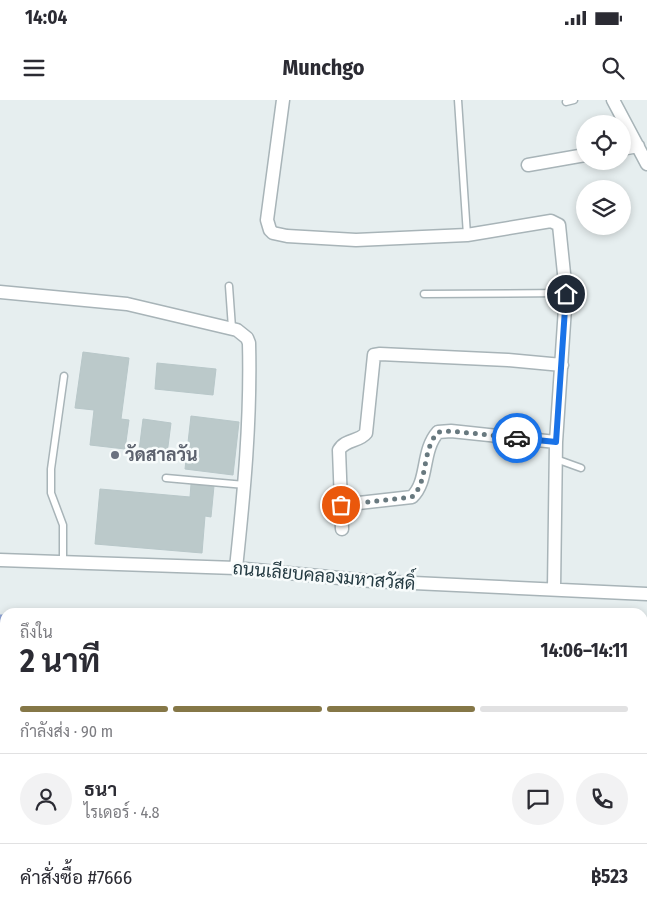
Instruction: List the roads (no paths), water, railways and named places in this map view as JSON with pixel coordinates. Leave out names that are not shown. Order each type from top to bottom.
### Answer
[{"type":"street","points":[[283,100],[267,220],[273,233],[287,236],[356,240],[467,235],[551,221],[559,225],[566,294],[556,442],[554,590]]},
{"type":"street","points":[[613,100],[647,164]]},
{"type":"street","points":[[631,147],[638,146]]},
{"type":"street","points":[[528,164],[576,156]]},
{"type":"street","points":[[0,292],[127,304],[232,328],[242,333],[250,343],[251,400],[245,485],[236,568]]},
{"type":"street","points":[[342,529],[339,450],[345,443],[362,437],[366,433],[374,355],[508,360],[562,365]]},
{"type":"street","points":[[341,505],[412,497],[420,487],[429,445],[438,432],[451,431],[556,442]]},
{"type":"street","name":"ถนนเลียบคลองมหาสวัสดิ์","points":[[0,560],[236,568],[371,581],[647,594]]},
{"type":"lane","points":[[458,100],[467,235]]},
{"type":"lane","points":[[566,102],[574,100]]},
{"type":"lane","points":[[229,286],[232,328]]},
{"type":"lane","points":[[424,294],[566,294]]},
{"type":"lane","points":[[63,563],[63,525],[51,493],[51,469],[64,376]]},
{"type":"lane","points":[[556,459],[581,468]]},
{"type":"lane","points":[[166,478],[245,485]]},
{"type":"place","name":"วัดสาลวัน","points":[[115,455]]}]
